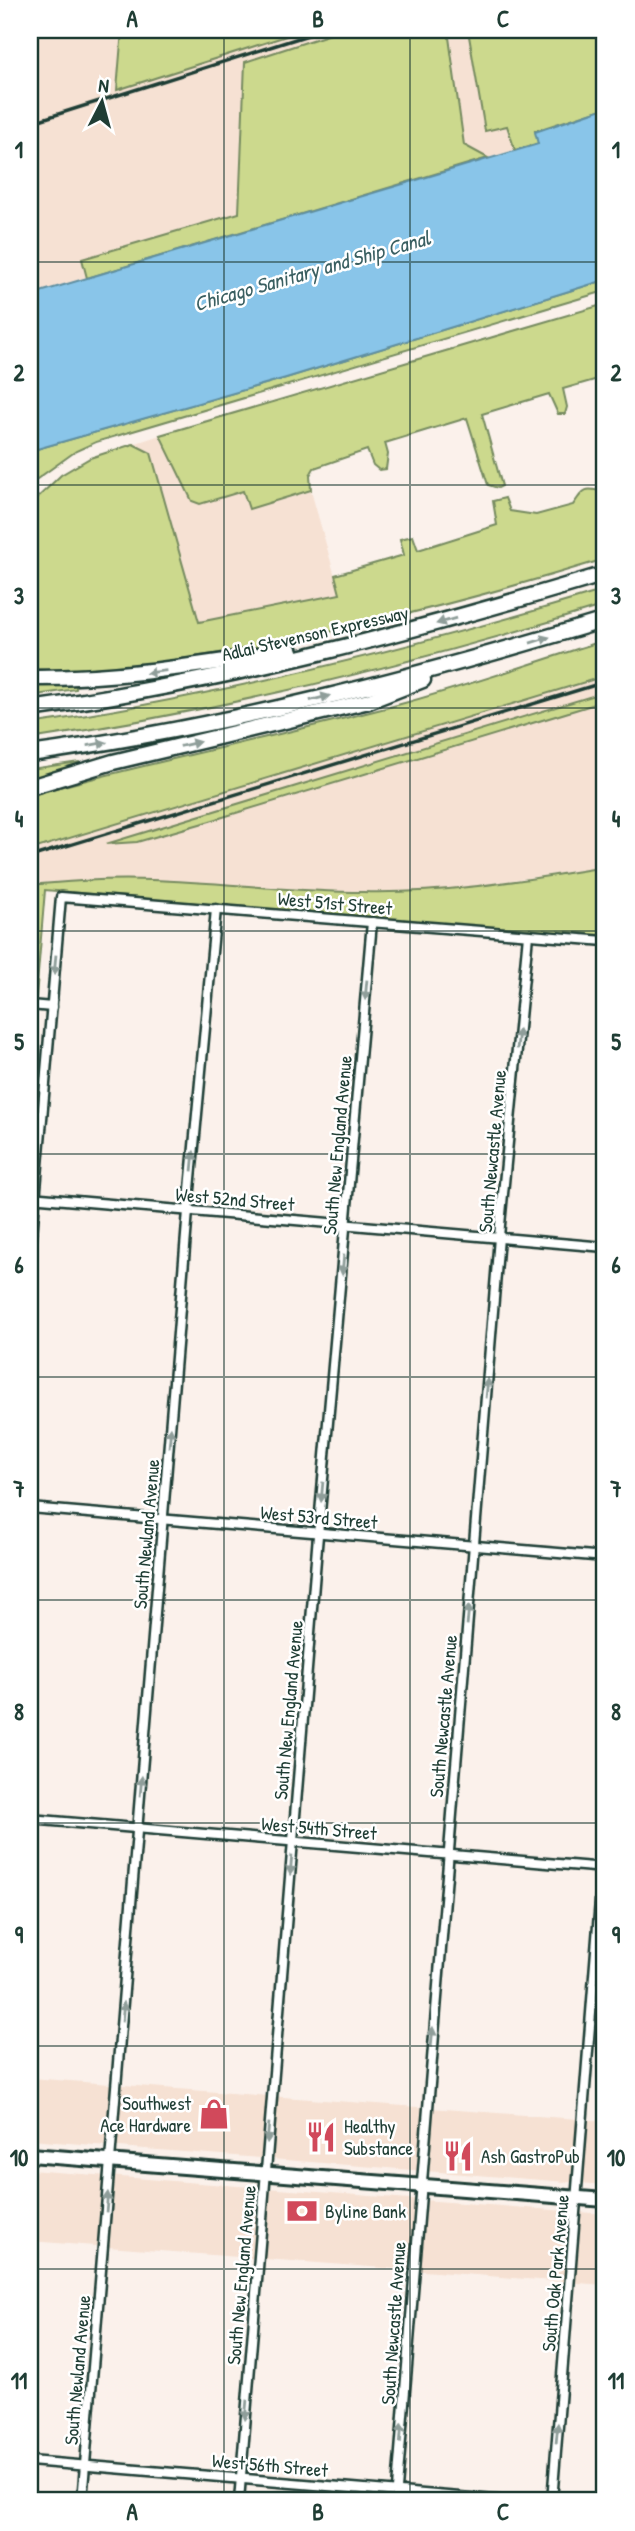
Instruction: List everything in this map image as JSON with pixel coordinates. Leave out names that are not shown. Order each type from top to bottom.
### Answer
[{"type":"highway","name":"Adlai Stevenson Expressway","points":[[30,709],[220,676],[393,636],[605,574]]},
{"type":"highway","points":[[30,754],[169,732],[261,713],[477,659],[605,620]]},
{"type":"highway","points":[[30,678],[68,679],[160,671],[393,636]]},
{"type":"highway","points":[[30,787],[113,762],[369,701],[477,659]]},
{"type":"main road","points":[[30,2155],[605,2200]]},
{"type":"street","name":"West 51st Street","points":[[52,1007],[61,897],[605,941]]},
{"type":"street","name":"South Newland Avenue","points":[[82,2501],[188,1211],[216,909]]},
{"type":"street","name":"South New England Avenue","points":[[239,2501],[318,1533],[372,922]]},
{"type":"street","name":"South Newcastle Avenue","points":[[396,2497],[499,1237],[528,934]]},
{"type":"street","points":[[30,1005],[52,1007],[33,1198],[30,1259]]},
{"type":"street","name":"West 52nd Street","points":[[33,1198],[605,1247]]},
{"type":"street","name":"West 53rd Street","points":[[30,1508],[605,1557]]},
{"type":"street","name":"West 54th Street","points":[[30,1819],[604,1868]]},
{"type":"street","name":"South Oak Park Avenue","points":[[552,2501],[605,1838]]},
{"type":"street","name":"West 56th Street","points":[[30,2461],[240,2478],[396,2497],[507,2501]]},
{"type":"shaded area","points":[[30,30],[343,30],[245,62],[239,213],[82,259],[87,278],[30,295]]},
{"type":"shaded area","points":[[448,30],[468,30],[485,131],[507,125],[515,150],[488,158],[464,145]]},
{"type":"shaded area","points":[[160,435],[192,501],[243,491],[250,509],[311,491],[340,594],[198,622],[151,453],[133,444]]},
{"type":"shaded area","points":[[605,676],[605,692],[109,844],[137,842],[200,824],[605,701],[605,867],[452,889],[399,893],[295,891],[153,880],[104,879],[30,885],[30,850]]},
{"type":"shaded area","points":[[30,2078],[605,2121],[605,2185],[30,2140]]},
{"type":"shaded area","points":[[30,2170],[605,2214],[605,2285],[30,2241]]},
{"type":"green space","points":[[122,30],[305,30],[117,90]]},
{"type":"green space","points":[[343,30],[448,30],[464,145],[488,158],[87,278],[82,259],[239,213],[245,62]]},
{"type":"green space","points":[[468,30],[605,30],[605,108],[535,131],[539,143],[515,150],[507,126],[485,131]]},
{"type":"green space","points":[[605,280],[605,291],[96,442],[76,451],[30,484],[30,451],[286,378]]},
{"type":"green space","points":[[605,304],[605,377],[563,389],[567,407],[565,414],[558,414],[549,394],[482,414],[502,486],[498,488],[488,485],[467,418],[385,443],[388,454],[386,469],[379,470],[373,465],[367,450],[314,468],[310,475],[311,490],[249,509],[243,491],[200,504],[192,501],[160,435]]},
{"type":"green space","points":[[133,444],[151,453],[199,622],[340,594],[335,575],[404,555],[400,539],[413,536],[418,550],[497,525],[493,501],[505,498],[510,511],[536,515],[573,505],[586,490],[605,493],[605,559],[417,612],[322,634],[203,656],[128,666],[78,670],[30,669],[30,505],[61,475],[90,458]]},
{"type":"green space","points":[[605,590],[605,605],[392,665],[176,714],[30,739],[30,724],[176,699],[320,668]]},
{"type":"green space","points":[[605,640],[605,676],[30,850],[30,796],[130,769],[397,705]]},
{"type":"green space","points":[[30,685],[76,685],[76,689],[30,696]]},
{"type":"green space","points":[[605,692],[605,701],[200,824],[137,842],[106,844]]},
{"type":"green space","points":[[80,764],[30,780],[30,769]]},
{"type":"green space","points":[[605,867],[605,938],[45,890],[36,997],[30,997],[30,885],[136,879],[336,892],[394,892],[485,885]]},
{"type":"water","name":"Chicago Sanitary and Ship Canal","points":[[605,108],[605,280],[286,378],[30,451],[30,295],[538,144],[535,132]]},
{"type":"railway","points":[[30,123],[324,30]]},
{"type":"railway","points":[[30,857],[605,682]]},
{"type":"place","name":"Southwest Ace Hardware","points":[[214,2114]]},
{"type":"place","name":"Healthy Substance","points":[[321,2137]]},
{"type":"place","name":"Ash GastroPub","points":[[458,2156]]},
{"type":"place","name":"Byline Bank","points":[[302,2211]]}]
